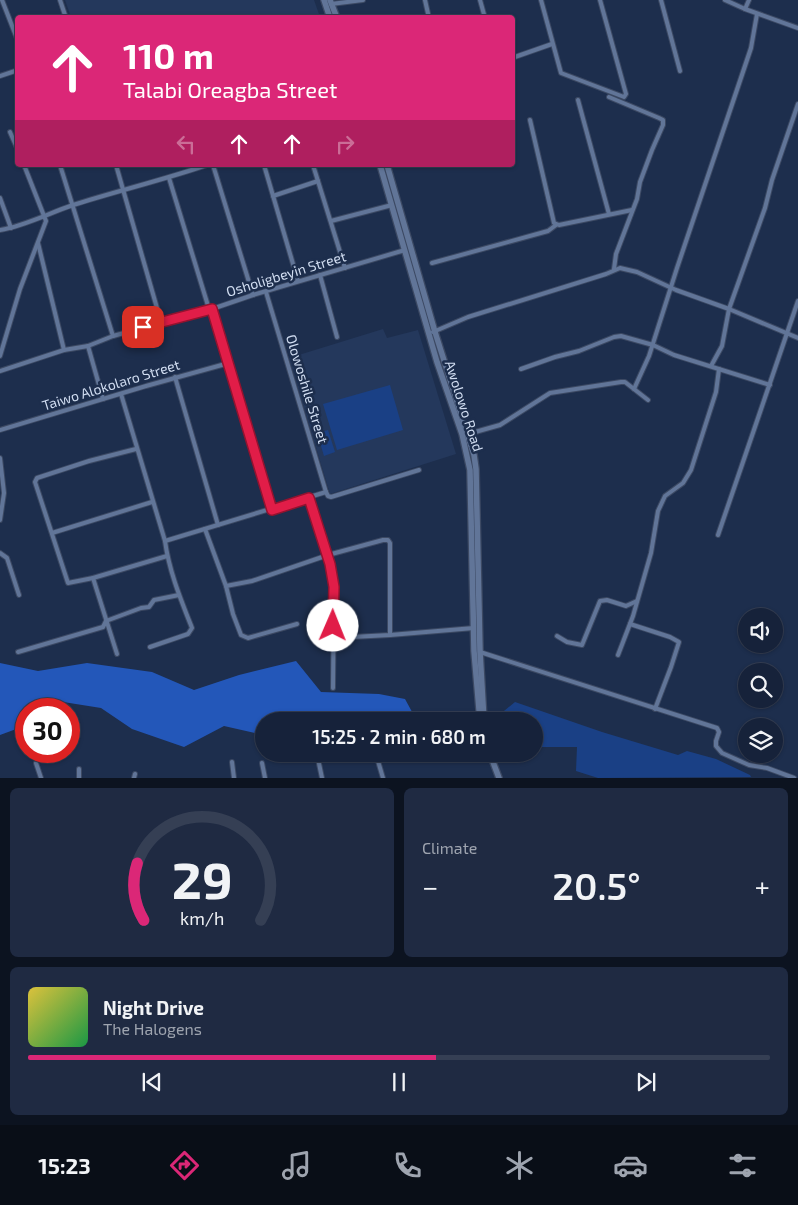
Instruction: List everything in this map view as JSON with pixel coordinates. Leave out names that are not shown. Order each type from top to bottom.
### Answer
[{"type":"main road","points":[[324,0],[329,15]]},
{"type":"main road","points":[[331,2],[336,15]]},
{"type":"main road","name":"Awolowo Road","points":[[381,167],[408,249]]},
{"type":"main road","name":"Awolowo Road","points":[[388,167],[432,333],[474,455],[483,712]]},
{"type":"main road","name":"Awolowo Road","points":[[432,333],[437,362],[462,434],[470,470],[474,628],[479,712]]},
{"type":"main road","points":[[491,762],[495,778]]},
{"type":"main road","points":[[492,762],[499,778]]},
{"type":"street","points":[[60,0],[65,15]]},
{"type":"street","points":[[331,2],[363,0]]},
{"type":"street","points":[[425,0],[428,15]]},
{"type":"street","points":[[480,0],[484,15]]},
{"type":"street","points":[[541,0],[558,68],[563,74],[624,97],[626,94],[600,0]]},
{"type":"street","points":[[661,0],[680,71]]},
{"type":"street","points":[[726,0],[745,10],[798,28]]},
{"type":"street","points":[[745,10],[749,0]]},
{"type":"street","points":[[2,1],[15,34]]},
{"type":"street","points":[[634,389],[653,345],[670,288],[751,48],[757,14]]},
{"type":"street","points":[[515,57],[552,44]]},
{"type":"street","points":[[0,76],[15,71]]},
{"type":"street","points":[[608,97],[663,120],[663,125],[640,182],[637,199],[616,254],[614,270]]},
{"type":"street","points":[[578,100],[610,214]]},
{"type":"street","points":[[711,366],[722,346],[730,310],[798,104]]},
{"type":"street","points":[[530,120],[556,225]]},
{"type":"street","points":[[10,132],[15,143]]},
{"type":"street","points":[[0,356],[20,289],[46,221],[25,167]]},
{"type":"street","points":[[61,167],[113,336]]},
{"type":"street","points":[[117,167],[162,322]]},
{"type":"street","points":[[0,230],[12,228],[74,205],[201,167]]},
{"type":"street","points":[[214,167],[254,295]]},
{"type":"street","points":[[265,167],[298,281]]},
{"type":"street","points":[[314,167],[345,268]]},
{"type":"street","points":[[169,178],[229,363],[272,510]]},
{"type":"street","points":[[273,196],[318,181]]},
{"type":"street","points":[[0,198],[12,228]]},
{"type":"street","points":[[330,222],[392,205]]},
{"type":"street","points":[[432,263],[548,231],[556,225],[632,210]]},
{"type":"street","points":[[38,244],[64,350]]},
{"type":"street","name":"Osholigbeyin Street","points":[[0,371],[64,350],[88,346],[113,336],[210,309],[408,249]]},
{"type":"street","points":[[432,333],[468,317],[620,268],[628,269],[670,288],[798,338]]},
{"type":"street","points":[[320,275],[337,338]]},
{"type":"street","name":"Olowoshile Street","points":[[266,292],[326,492]]},
{"type":"street","points":[[718,535],[798,301]]},
{"type":"street","points":[[521,369],[621,336],[770,385]]},
{"type":"street","points":[[88,346],[103,399]]},
{"type":"street","name":"Taiwo Alokolaro Street","points":[[0,430],[175,377],[229,363]]},
{"type":"street","points":[[618,655],[638,601],[651,552],[658,511],[665,496],[684,483],[692,470],[716,392],[719,369]]},
{"type":"street","points":[[175,377],[218,525]]},
{"type":"street","points":[[468,434],[500,424],[550,393],[625,382],[648,400]]},
{"type":"street","points":[[121,394],[167,556],[192,628],[190,632],[150,647]]},
{"type":"street","points":[[136,449],[89,461],[37,478],[35,482],[68,583],[93,578],[167,556]]},
{"type":"street","points":[[0,458],[4,493],[0,520]]},
{"type":"street","points":[[164,541],[272,510],[326,492],[328,496],[332,497],[419,470]]},
{"type":"street","points":[[309,498],[328,555],[334,587],[333,688]]},
{"type":"street","points":[[52,532],[152,502]]},
{"type":"street","points":[[205,529],[226,586],[233,614],[242,635],[244,637],[297,624]]},
{"type":"street","points":[[226,586],[259,579],[328,555],[388,540],[390,544],[390,635]]},
{"type":"street","points":[[0,553],[7,558],[19,596]]},
{"type":"street","points":[[93,578],[117,654]]},
{"type":"street","points":[[18,652],[102,627],[106,621],[141,608],[150,607],[154,600],[179,595]]},
{"type":"street","points":[[557,636],[567,642],[582,645],[600,601],[607,600],[626,606],[638,601]]},
{"type":"street","points":[[630,624],[670,637],[679,642],[655,708]]},
{"type":"street","points":[[333,638],[474,628]]},
{"type":"street","points":[[480,652],[717,728],[719,732],[716,746],[722,753],[749,766],[767,768],[794,778]]},
{"type":"street","points":[[232,762],[234,778]]},
{"type":"street","points":[[319,762],[322,778]]},
{"type":"street","points":[[378,762],[382,778]]},
{"type":"street","points":[[36,763],[41,778]]},
{"type":"street","points":[[262,763],[265,778]]},
{"type":"street","points":[[79,769],[79,778]]},
{"type":"shaded area","points":[[65,0],[314,0],[319,15],[70,15]]},
{"type":"shaded area","points":[[383,329],[387,338],[418,330],[456,454],[330,494],[289,358]]},
{"type":"shaded area","points":[[390,385],[403,430],[337,450],[323,404]]},
{"type":"shaded area","points":[[328,430],[335,452],[324,456],[317,433]]},
{"type":"shaded area","points":[[296,661],[321,692],[379,694],[405,699],[412,712],[255,712],[255,733],[224,726],[184,747],[132,729],[101,708],[80,705],[80,698],[15,698],[15,729],[0,735],[0,663],[38,671],[87,663],[152,672],[194,690],[239,675]]},
{"type":"shaded area","points":[[515,702],[602,732],[678,755],[687,751],[716,759],[751,777],[598,778],[576,771],[577,747],[543,747],[543,712],[503,712]]},
{"type":"route","points":[[143,327],[212,309],[272,510],[309,498],[330,564],[334,587],[333,626]]}]
